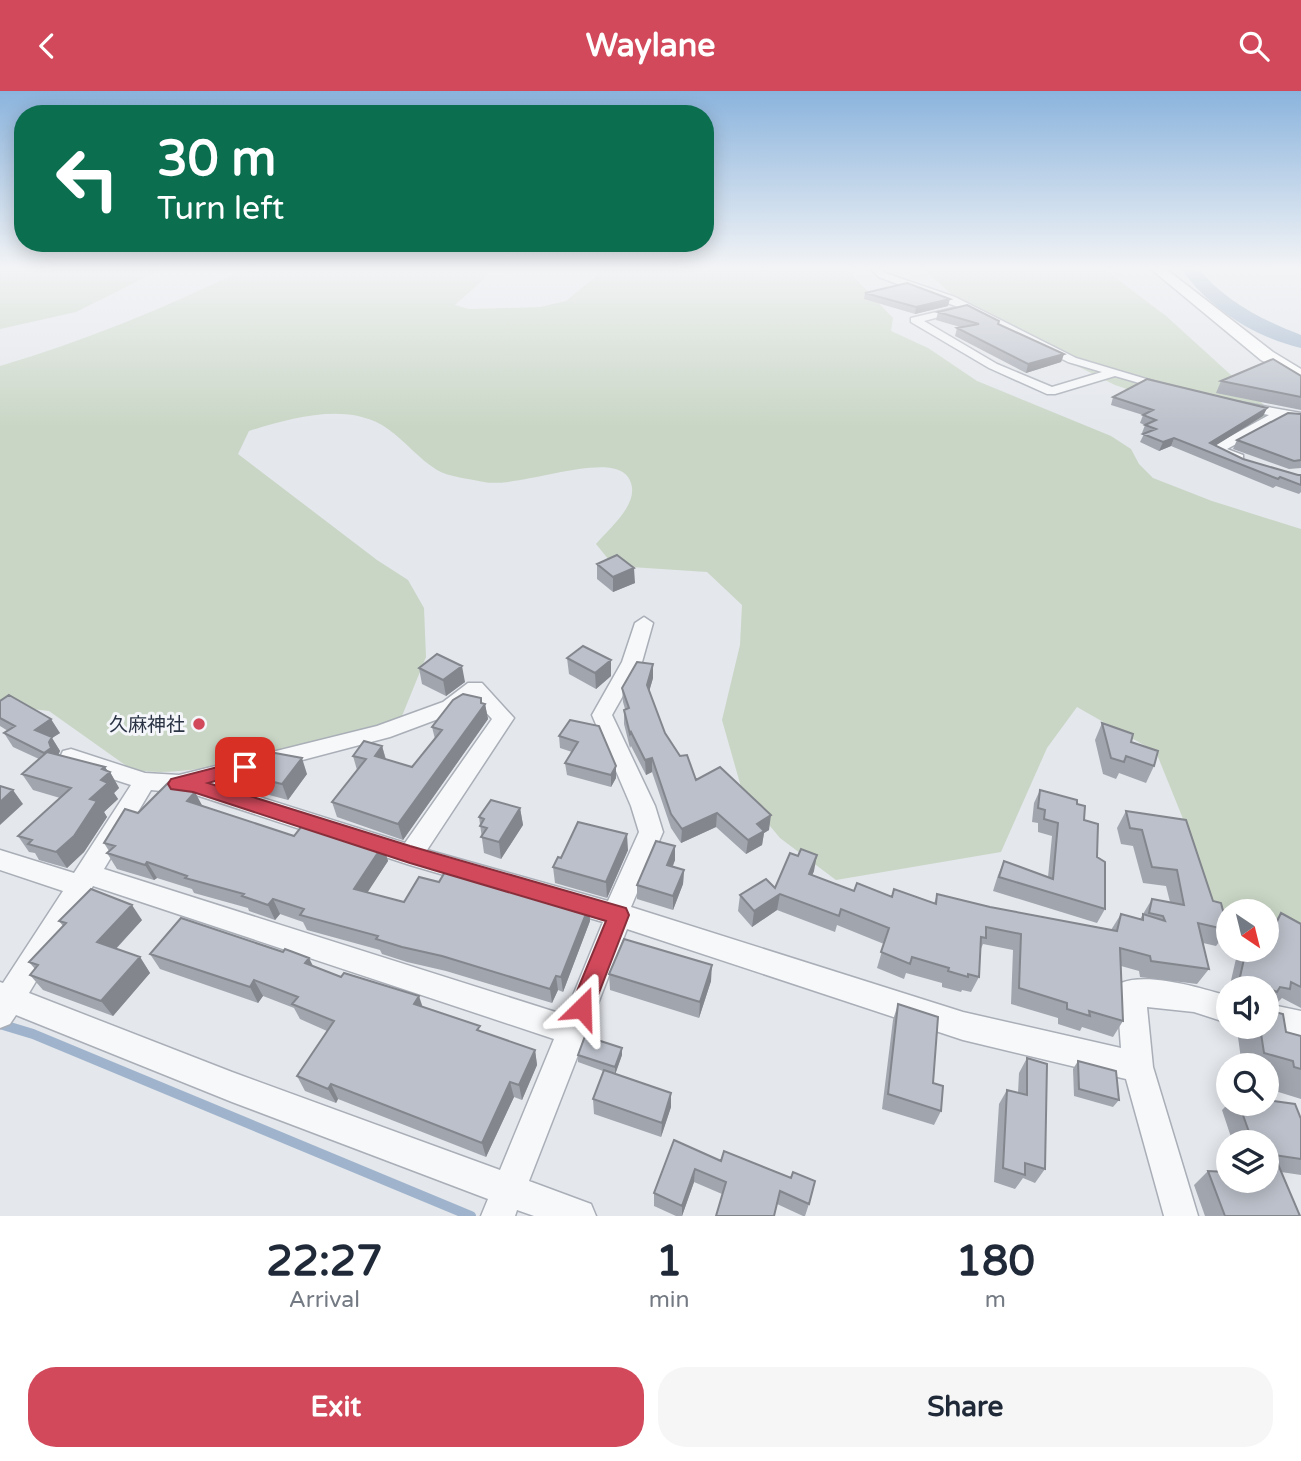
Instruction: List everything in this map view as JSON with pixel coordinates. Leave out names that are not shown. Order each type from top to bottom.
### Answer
[{"type":"main road","points":[[1224,322],[1267,356],[1301,376]]},
{"type":"street","points":[[918,322],[993,366],[1051,391],[1113,373]]},
{"type":"street","points":[[994,322],[1053,352],[1113,373],[1175,389]]},
{"type":"street","points":[[1230,403],[1301,417]]},
{"type":"street","points":[[1250,462],[1216,450],[1281,414]]},
{"type":"street","points":[[504,1203],[651,832],[643,806],[602,715],[632,662],[644,624]]},
{"type":"street","points":[[177,784],[382,732],[450,707],[475,688],[504,718],[410,855]]},
{"type":"street","points":[[71,757],[145,781],[194,785],[410,855],[617,915],[963,1026],[1138,1067]]},
{"type":"street","points":[[145,781],[3,1003],[232,1087],[504,1203],[579,1216]]},
{"type":"street","points":[[0,860],[83,880],[572,1031]]},
{"type":"street","points":[[1181,1216],[1138,1067],[1131,992],[1194,999],[1216,1005]]},
{"type":"street","points":[[1279,1020],[1301,1025]]},
{"type":"green space","points":[[0,322],[34,322],[0,329]]},
{"type":"green space","points":[[128,322],[892,322],[891,331],[928,348],[977,381],[1111,436],[1131,449],[1139,464],[1153,478],[1212,501],[1301,529],[1301,934],[1279,929],[1279,899],[1216,899],[1216,913],[1212,912],[1190,836],[1156,752],[1077,707],[1047,748],[1001,852],[836,880],[780,838],[743,794],[722,720],[740,645],[742,605],[707,572],[631,567],[609,560],[596,544],[629,504],[632,486],[628,477],[618,470],[602,467],[499,483],[453,476],[430,466],[388,429],[356,416],[338,414],[301,417],[249,431],[238,454],[377,560],[408,580],[424,608],[426,657],[402,716],[306,746],[222,765],[183,771],[151,772],[128,767],[49,711],[0,705],[0,366]]},
{"type":"green space","points":[[989,322],[1172,322],[1285,424],[1258,433],[1115,385]]},
{"type":"building","points":[[970,322],[999,322],[998,324],[1064,354],[1028,364],[957,328],[979,324]]},
{"type":"building","points":[[1273,359],[1301,376],[1301,397],[1221,381]]},
{"type":"building","points":[[1147,379],[1267,408],[1210,443],[1243,459],[1301,475],[1301,485],[1280,477],[1278,479],[1174,438],[1163,442],[1143,434],[1156,429],[1145,425],[1156,420],[1143,415],[1153,410],[1113,397]]},
{"type":"building","points":[[1288,413],[1301,414],[1301,460],[1294,461],[1237,440]]},
{"type":"building","points":[[617,555],[634,568],[613,577],[597,564]]},
{"type":"building","points":[[583,646],[611,660],[595,673],[567,658]]},
{"type":"building","points":[[437,654],[462,666],[443,680],[419,668]]},
{"type":"building","points":[[637,662],[653,664],[647,685],[665,733],[680,756],[687,755],[696,780],[720,767],[771,815],[757,824],[764,831],[748,840],[717,813],[682,829],[671,814],[652,758],[645,760],[631,732],[630,734],[624,710],[629,708],[622,688]]},
{"type":"building","points":[[463,694],[481,698],[481,703],[485,704],[398,824],[332,802],[366,759],[353,756],[364,741],[382,746],[375,756],[412,767],[442,730],[432,727],[453,700]]},
{"type":"building","points":[[9,695],[51,719],[35,730],[52,737],[49,742],[51,748],[44,753],[4,733],[15,726],[0,718],[0,701]]},
{"type":"building","points":[[570,720],[599,726],[616,766],[611,775],[565,763],[578,742],[559,736]]},
{"type":"building","points":[[1102,723],[1133,734],[1131,742],[1158,751],[1154,766],[1126,756],[1124,762],[1111,758]]},
{"type":"building","points":[[47,752],[105,767],[102,769],[110,772],[101,780],[108,783],[90,799],[97,801],[74,836],[56,852],[28,844],[32,840],[18,836],[71,788],[22,774]]},
{"type":"building","points":[[275,753],[302,758],[282,784],[217,768]]},
{"type":"building","points":[[169,782],[195,792],[187,801],[294,836],[302,826],[351,840],[353,836],[383,845],[354,889],[404,902],[419,877],[439,882],[449,865],[474,872],[471,877],[527,893],[540,895],[542,892],[589,906],[561,977],[556,976],[550,989],[300,915],[304,909],[273,899],[268,905],[242,896],[244,894],[185,878],[187,876],[147,862],[145,865],[107,853],[115,846],[104,843],[125,809],[138,813]]},
{"type":"building","points":[[0,786],[13,790],[0,802]]},
{"type":"building","points":[[1040,790],[1077,800],[1077,804],[1085,806],[1084,820],[1098,824],[1097,857],[1105,862],[1105,909],[999,877],[1004,861],[1053,879],[1058,823],[1044,819],[1045,810],[1038,808]]},
{"type":"building","points":[[491,800],[520,808],[499,842],[481,837],[487,828],[480,826],[484,819],[479,817]]},
{"type":"building","points":[[1126,811],[1186,820],[1213,901],[1216,902],[1216,927],[1198,923],[1209,969],[1151,961],[1150,956],[1120,948],[1123,1021],[1089,1011],[1090,1016],[1067,1009],[1067,1003],[1019,988],[1021,934],[986,927],[986,938],[981,937],[979,977],[968,974],[968,977],[912,957],[910,964],[881,952],[889,928],[841,909],[839,916],[780,894],[754,911],[740,895],[766,879],[775,888],[790,853],[798,856],[801,849],[817,855],[809,874],[854,891],[857,883],[892,897],[894,889],[936,904],[937,894],[1117,931],[1121,914],[1143,920],[1143,914],[1165,921],[1163,916],[1149,913],[1152,899],[1184,905],[1177,870],[1152,867],[1142,830],[1130,828]]},
{"type":"building","points":[[578,822],[627,834],[606,882],[553,867],[558,857],[561,858]]},
{"type":"building","points":[[656,841],[675,846],[667,865],[684,870],[673,896],[637,885]]},
{"type":"building","points":[[91,889],[132,905],[97,942],[140,957],[101,1001],[30,975],[38,965],[29,962],[66,923],[59,921]]},
{"type":"building","points":[[1281,913],[1301,924],[1301,987],[1291,982],[1290,989],[1279,989],[1279,976],[1240,976],[1243,963],[1279,963]]},
{"type":"building","points":[[181,918],[283,952],[285,949],[309,958],[305,963],[341,977],[344,973],[419,996],[414,1004],[480,1026],[477,1030],[535,1050],[519,1085],[510,1082],[482,1143],[331,1084],[328,1089],[297,1076],[334,1021],[292,1004],[298,997],[254,980],[250,987],[150,954]]},
{"type":"building","points":[[624,939],[712,965],[700,1002],[609,974]]},
{"type":"building","points":[[898,1004],[938,1017],[933,1083],[943,1086],[941,1111],[888,1094]]},
{"type":"building","points":[[1279,1013],[1283,1014],[1286,1032],[1301,1036],[1301,1069],[1294,1067],[1293,1061],[1279,1057],[1279,1053],[1264,1053],[1262,1039],[1279,1039]]},
{"type":"building","points":[[585,1036],[622,1048],[615,1067],[578,1055]]},
{"type":"building","points":[[1027,1058],[1047,1064],[1045,1169],[1025,1163],[1025,1175],[1003,1168],[1007,1090],[1027,1095]]},
{"type":"building","points":[[1078,1061],[1116,1071],[1119,1100],[1079,1089]]},
{"type":"building","points":[[604,1070],[671,1093],[662,1123],[593,1099]]},
{"type":"building","points":[[1279,1102],[1295,1104],[1301,1119],[1301,1159],[1279,1156],[1279,1130],[1248,1130],[1243,1116],[1279,1116]]},
{"type":"building","points":[[674,1140],[721,1161],[724,1151],[791,1178],[793,1172],[815,1181],[809,1204],[780,1191],[774,1216],[716,1216],[726,1182],[695,1169],[682,1206],[654,1193]]},
{"type":"building","points":[[1279,1167],[1300,1216],[1225,1216],[1216,1193],[1279,1193]]},
{"type":"building","points":[[1208,1171],[1216,1171],[1216,1192]]},
{"type":"waterway","points":[[1255,322],[1301,342]]},
{"type":"waterway","points":[[0,1024],[33,1034],[471,1216]]},
{"type":"place","name":"久麻神社","points":[[199,724]]},
{"type":"route","points":[[245,767],[177,784],[194,785],[410,855],[619,915],[582,1008]]}]
